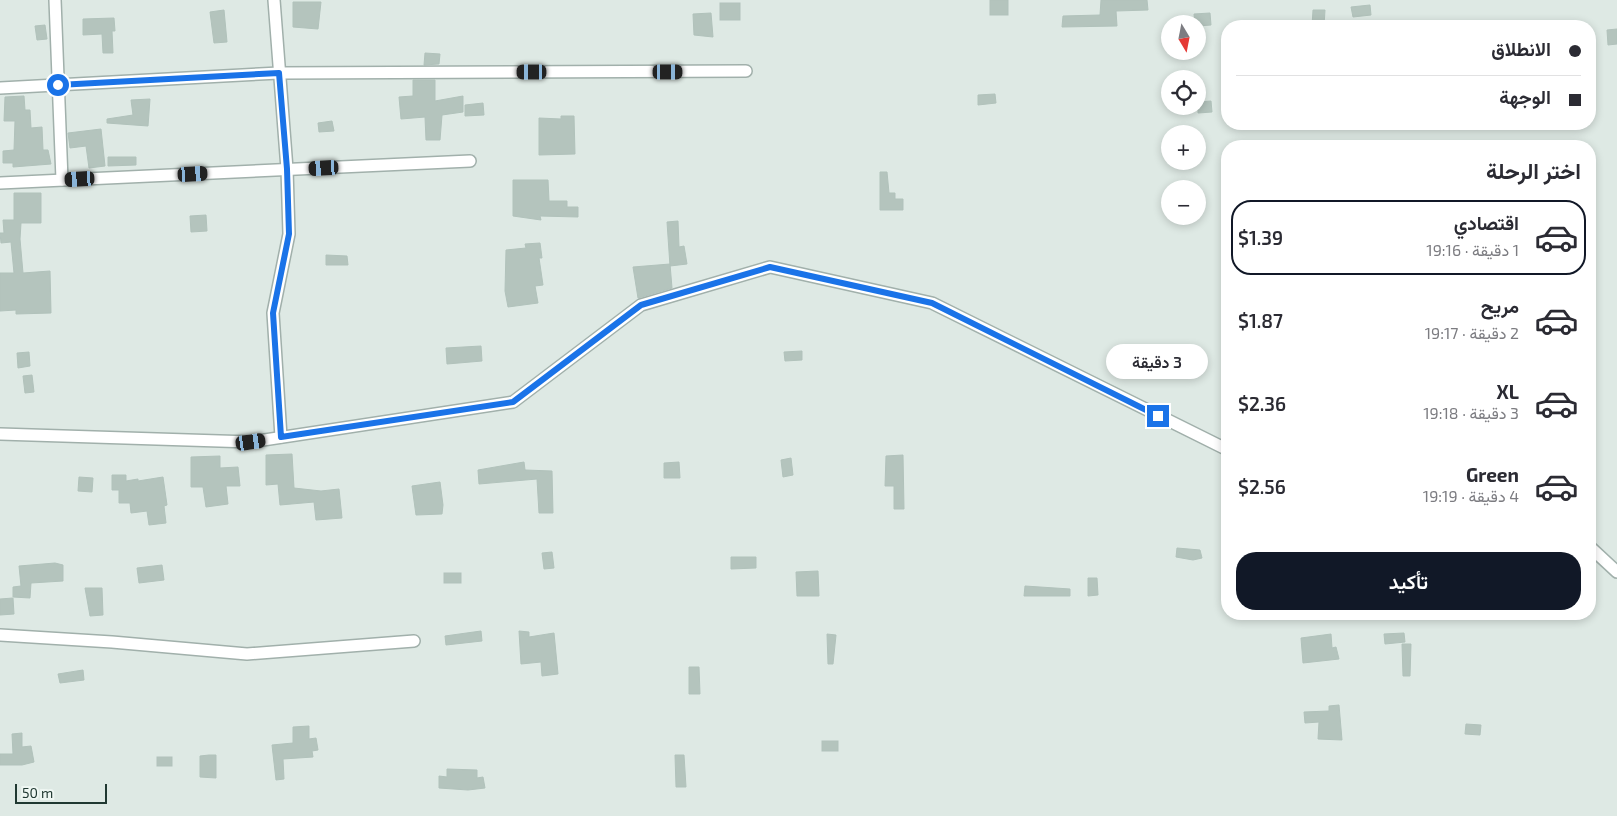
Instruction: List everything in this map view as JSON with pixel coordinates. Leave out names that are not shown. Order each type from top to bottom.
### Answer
[{"type":"street","points":[[55,0],[62,180]]},
{"type":"street","points":[[274,0],[287,169],[289,234],[273,313],[281,437]]},
{"type":"street","points":[[0,88],[279,73],[746,71]]},
{"type":"street","points":[[0,183],[470,161]]},
{"type":"street","points":[[0,434],[251,442],[513,402],[641,305],[770,267],[932,303],[1221,447]]},
{"type":"street","points":[[1596,553],[1617,572]]},
{"type":"street","points":[[0,635],[112,642],[247,654],[414,641]]},
{"type":"building","points":[[990,0],[1008,0],[1008,15],[990,15]]},
{"type":"building","points":[[1101,0],[1147,0],[1148,10],[1116,11],[1117,26],[1062,27],[1063,16],[1100,15]]},
{"type":"building","points":[[293,2],[321,2],[318,29],[293,27]]},
{"type":"building","points":[[720,3],[740,3],[740,20],[720,20]]},
{"type":"building","points":[[1370,5],[1371,15],[1353,17],[1351,7]]},
{"type":"building","points":[[224,10],[227,42],[214,43],[210,12]]},
{"type":"building","points":[[1313,10],[1325,10],[1324,20],[1312,20]]},
{"type":"building","points":[[711,13],[713,37],[694,35],[693,14]]},
{"type":"building","points":[[1210,13],[1211,25],[1206,25],[1206,15],[1194,14]]},
{"type":"building","points":[[114,18],[115,31],[112,31],[113,53],[103,53],[102,34],[83,35],[83,19]]},
{"type":"building","points":[[45,25],[47,39],[37,40],[35,26]]},
{"type":"building","points":[[1617,29],[1617,44],[1608,45],[1607,30]]},
{"type":"building","points":[[425,53],[440,54],[439,64],[424,65]]},
{"type":"building","points":[[413,80],[435,80],[435,101],[463,96],[463,112],[442,115],[440,140],[426,140],[425,117],[401,119],[399,97],[413,96]]},
{"type":"building","points":[[995,94],[996,103],[978,105],[978,95]]},
{"type":"building","points":[[24,96],[25,110],[30,110],[31,128],[42,127],[43,150],[48,150],[51,164],[13,167],[13,163],[3,163],[3,151],[14,150],[15,121],[4,121],[5,97]]},
{"type":"building","points":[[150,99],[148,126],[107,123],[107,119],[133,115],[131,100]]},
{"type":"building","points":[[1206,101],[1211,101],[1212,112],[1206,112]]},
{"type":"building","points":[[483,103],[484,115],[465,116],[465,105]]},
{"type":"building","points":[[561,116],[574,116],[575,154],[539,155],[539,118],[561,119]]},
{"type":"building","points":[[332,121],[334,131],[319,132],[318,123]]},
{"type":"building","points":[[101,129],[105,166],[89,168],[86,146],[70,148],[68,133]]},
{"type":"building","points":[[108,157],[136,157],[136,165],[108,166]]},
{"type":"building","points":[[880,172],[887,172],[889,193],[895,193],[895,199],[903,199],[903,210],[880,210]]},
{"type":"building","points":[[513,180],[548,180],[549,201],[567,201],[567,207],[578,207],[578,217],[540,216],[541,220],[513,216]]},
{"type":"building","points":[[14,193],[41,193],[41,223],[21,223],[20,239],[23,273],[50,271],[51,313],[16,314],[16,310],[0,311],[0,273],[14,273],[11,242],[1,243],[0,233],[4,233],[3,220],[14,220]]},
{"type":"building","points":[[206,215],[207,231],[191,232],[190,216]]},
{"type":"building","points":[[678,221],[679,247],[684,246],[687,264],[670,266],[667,222]]},
{"type":"building","points":[[540,243],[542,258],[539,258],[543,285],[535,286],[538,303],[508,307],[505,291],[506,250],[526,248],[525,244]]},
{"type":"building","points":[[326,255],[347,256],[348,265],[326,265]]},
{"type":"building","points":[[670,264],[672,288],[638,298],[633,267]]},
{"type":"building","points":[[481,346],[482,361],[447,364],[446,348]]},
{"type":"building","points":[[802,351],[802,360],[785,361],[784,352]]},
{"type":"building","points":[[29,352],[30,366],[18,368],[17,353]]},
{"type":"building","points":[[32,375],[34,392],[25,393],[23,376]]},
{"type":"building","points":[[292,454],[294,488],[321,491],[339,489],[342,518],[316,520],[314,502],[280,505],[278,484],[266,485],[266,455]]},
{"type":"building","points":[[903,455],[904,509],[894,509],[894,486],[885,486],[886,456]]},
{"type":"building","points":[[220,456],[220,468],[238,467],[240,486],[226,486],[228,504],[206,507],[203,487],[191,487],[191,457]]},
{"type":"building","points":[[791,458],[793,475],[783,477],[781,460]]},
{"type":"building","points":[[524,462],[525,470],[552,471],[553,513],[539,513],[537,479],[479,484],[478,470]]},
{"type":"building","points":[[679,462],[680,478],[664,478],[664,463]]},
{"type":"building","points":[[112,475],[126,475],[126,481],[163,477],[167,505],[164,506],[166,523],[149,525],[147,511],[131,513],[130,503],[119,503],[119,490],[112,490]]},
{"type":"building","points":[[79,477],[93,478],[92,492],[78,491]]},
{"type":"building","points":[[440,482],[443,505],[442,514],[416,515],[412,486]]},
{"type":"building","points":[[1177,548],[1200,550],[1202,558],[1193,560],[1176,557]]},
{"type":"building","points":[[552,552],[554,568],[544,569],[542,553]]},
{"type":"building","points":[[731,557],[756,557],[756,568],[731,569]]},
{"type":"building","points":[[55,563],[63,565],[63,581],[31,583],[30,598],[13,597],[13,587],[21,586],[19,566]]},
{"type":"building","points":[[162,565],[164,580],[139,583],[137,568]]},
{"type":"building","points":[[818,571],[819,596],[797,596],[796,572]]},
{"type":"building","points":[[444,573],[461,573],[461,583],[444,583]]},
{"type":"building","points":[[1088,578],[1097,578],[1098,595],[1088,596]]},
{"type":"building","points":[[1025,586],[1070,589],[1070,596],[1024,596]]},
{"type":"building","points":[[85,588],[102,588],[103,615],[90,616]]},
{"type":"building","points":[[13,598],[14,614],[0,615],[0,599]]},
{"type":"building","points":[[481,631],[482,641],[446,645],[445,636]]},
{"type":"building","points":[[519,631],[529,632],[529,637],[554,633],[558,674],[542,676],[541,662],[521,664]]},
{"type":"building","points":[[1404,633],[1405,642],[1385,644],[1384,634]]},
{"type":"building","points":[[827,634],[836,635],[833,664],[828,664]]},
{"type":"building","points":[[1331,634],[1332,648],[1336,647],[1339,659],[1303,663],[1301,638]]},
{"type":"building","points":[[1402,644],[1411,644],[1410,676],[1403,676]]},
{"type":"building","points":[[689,667],[699,667],[700,694],[689,694]]},
{"type":"building","points":[[83,670],[84,680],[60,683],[58,674]]},
{"type":"building","points":[[1339,705],[1342,740],[1318,739],[1319,722],[1305,723],[1304,712],[1329,711],[1329,706]]},
{"type":"building","points":[[1466,724],[1481,725],[1480,735],[1465,734]]},
{"type":"building","points":[[309,726],[309,739],[316,738],[318,750],[312,751],[313,757],[283,759],[284,779],[276,780],[272,745],[293,743],[293,727]]},
{"type":"building","points":[[22,733],[22,747],[31,746],[34,762],[22,765],[0,765],[0,754],[13,754],[12,734]]},
{"type":"building","points":[[822,741],[838,741],[838,751],[822,751]]},
{"type":"building","points":[[216,755],[216,778],[200,777],[200,756]]},
{"type":"building","points":[[675,755],[684,755],[686,787],[676,787]]},
{"type":"building","points":[[157,757],[172,757],[172,766],[157,766]]},
{"type":"building","points":[[447,769],[477,770],[477,778],[483,777],[485,788],[468,790],[439,788],[439,776],[447,777]]},
{"type":"route","points":[[58,85],[279,73],[287,169],[289,234],[273,313],[281,437],[513,402],[641,305],[770,267],[932,303],[1158,416]]}]
